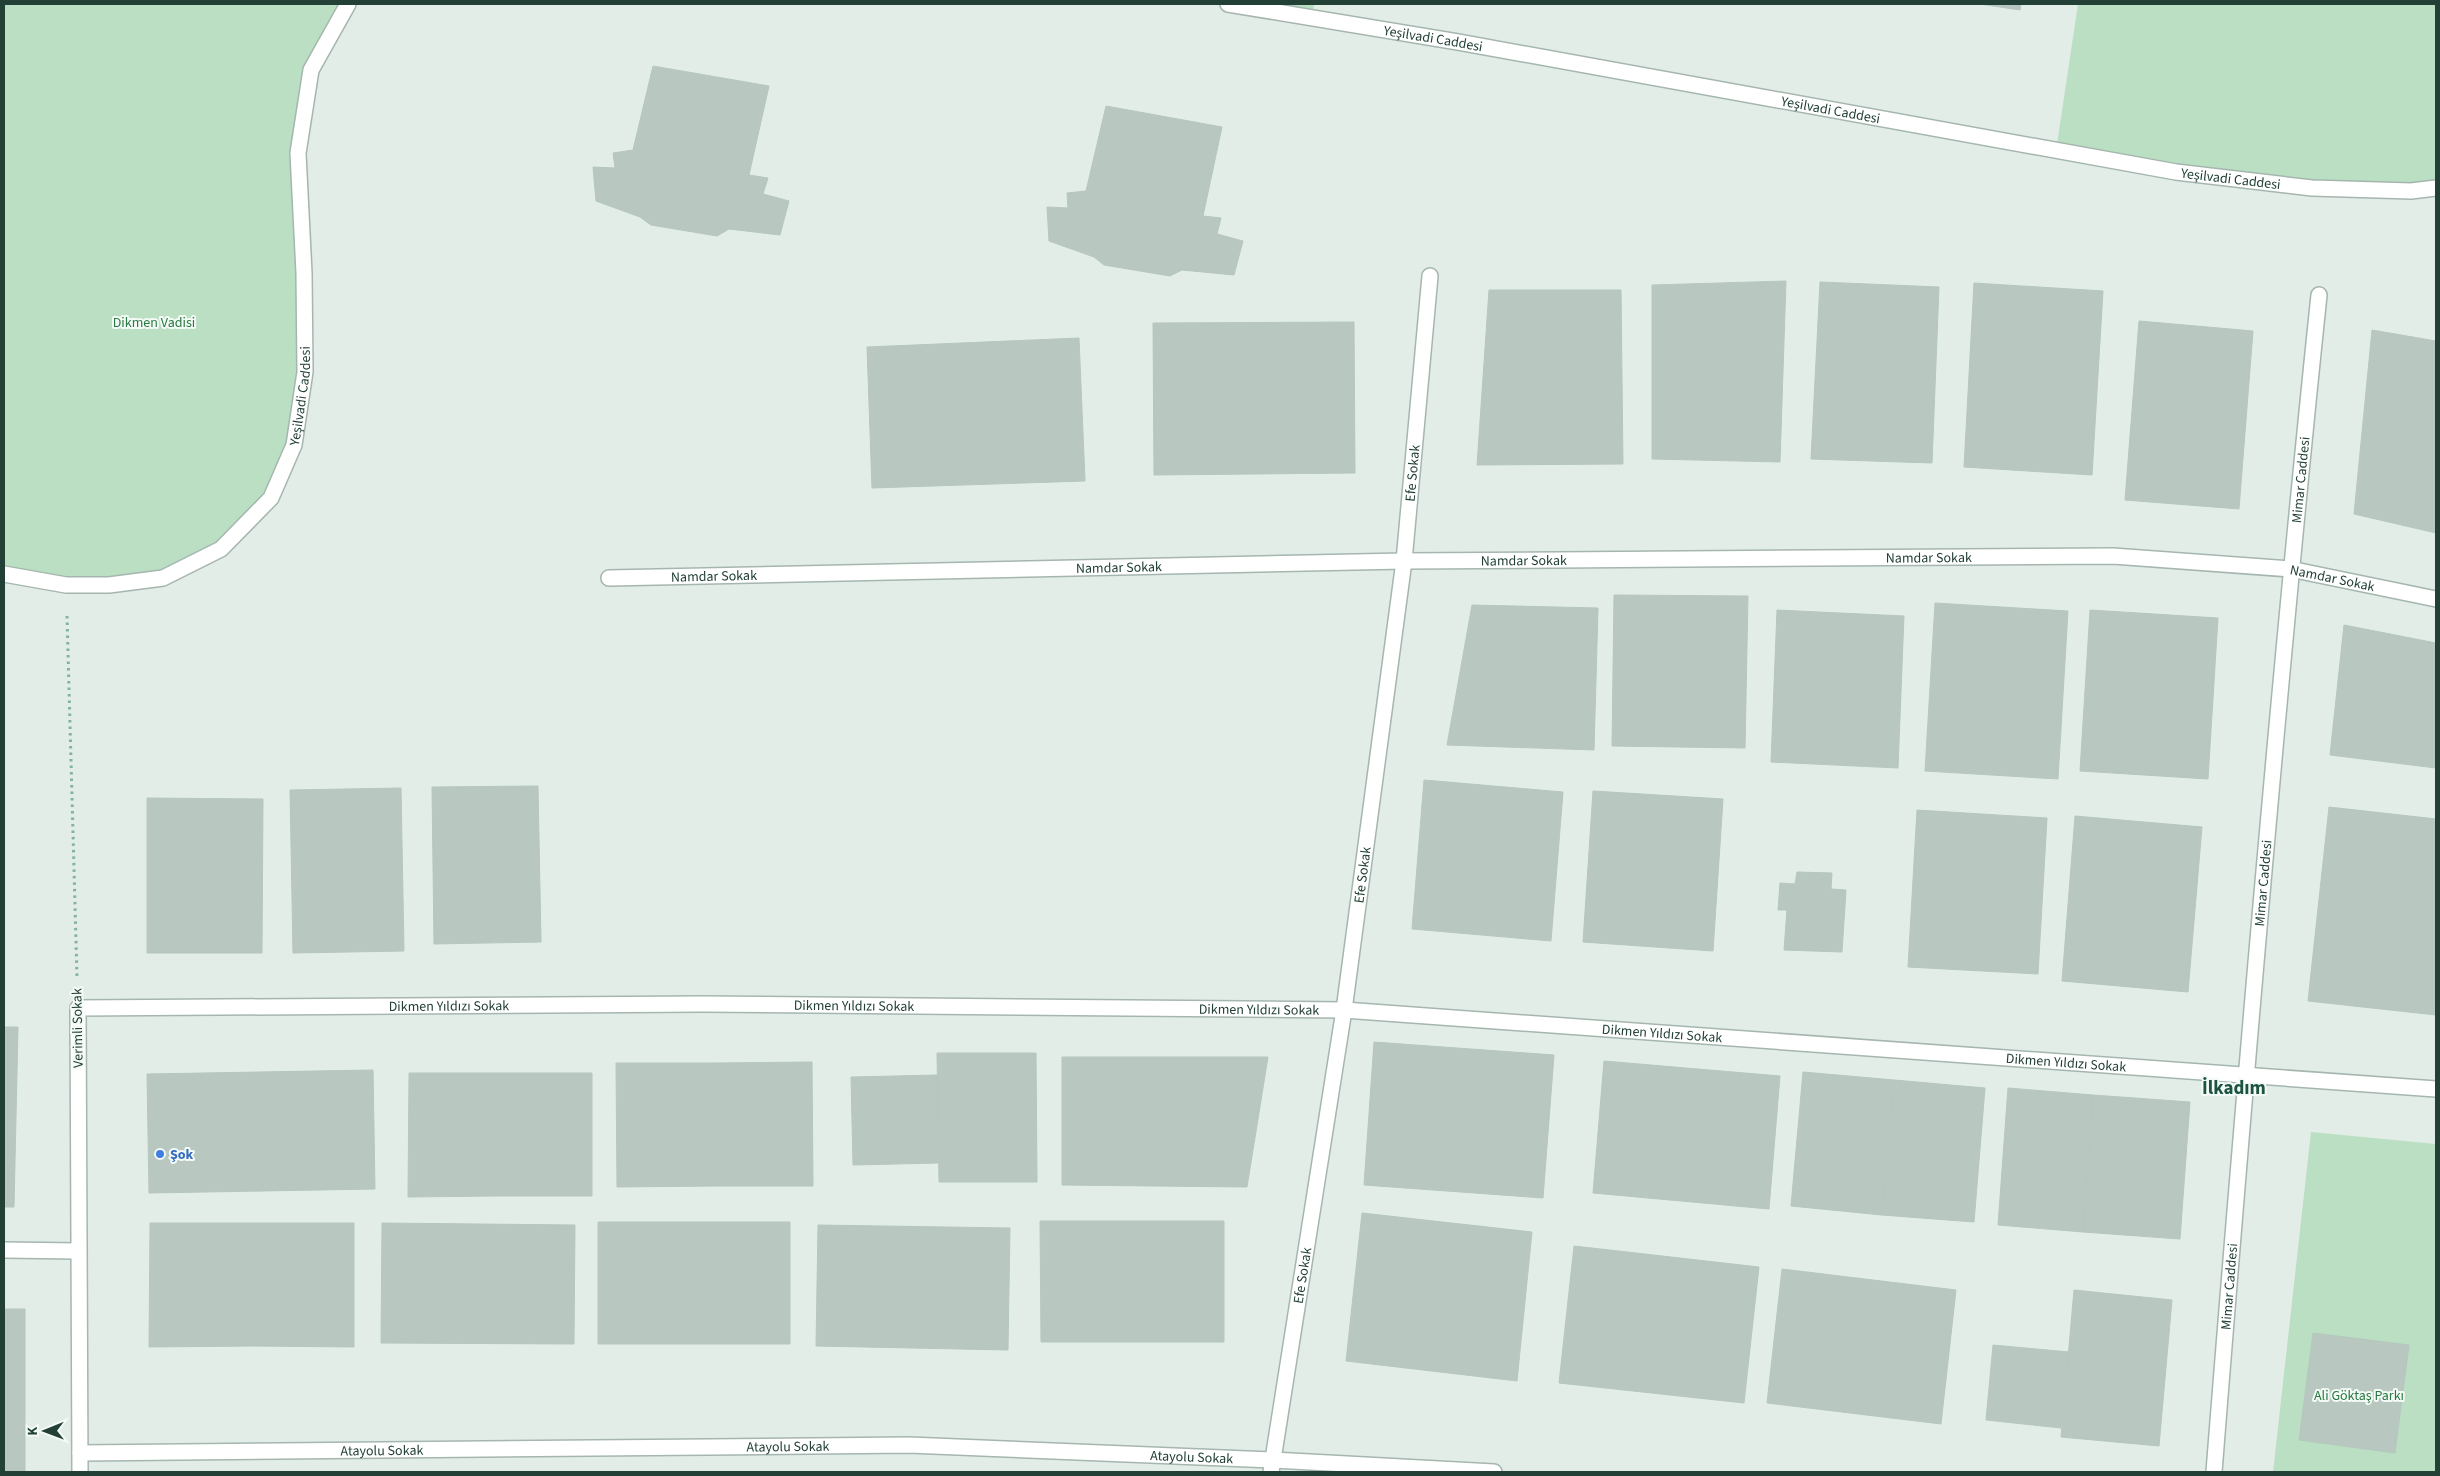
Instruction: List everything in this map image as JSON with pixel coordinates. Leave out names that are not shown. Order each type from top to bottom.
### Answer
[{"type":"street","name":"Yeşilvadi Caddesi","points":[[4,574],[66,585],[109,585],[163,578],[221,549],[271,498],[294,445],[304,372],[304,273],[298,153],[311,70],[348,4]]},
{"type":"street","name":"Yeşilvadi Caddesi","points":[[1228,4],[1458,42],[2176,172],[2312,188],[2411,190],[2436,188]]},
{"type":"street","name":"Efe Sokak","points":[[1272,1466],[1344,1010],[1404,561],[1430,276]]},
{"type":"street","name":"Mimar Caddesi","points":[[2214,1472],[2245,1075],[2290,569],[2319,295]]},
{"type":"street","name":"Namdar Sokak","points":[[609,578],[1404,561],[2113,556],[2290,569],[2436,599]]},
{"type":"street","name":"Dikmen Yıldızı Sokak","points":[[78,1008],[704,1004],[1344,1010],[2436,1088]]},
{"type":"street","name":"Verimli Sokak","points":[[78,1008],[80,1472]]},
{"type":"street","points":[[4,1250],[78,1252]]},
{"type":"street","name":"Atayolu Sokak","points":[[80,1453],[909,1446],[1272,1466],[1494,1472]]},
{"type":"path","name":"Verimli Sokak","points":[[66,585],[70,804],[78,1008]]},
{"type":"green space","name":"Dikmen Vadisi","points":[[4,4],[348,4],[311,70],[298,153],[304,273],[294,445],[271,498],[221,549],[163,578],[109,585],[4,574]]},
{"type":"green space","points":[[1228,4],[1314,4],[1313,18]]},
{"type":"green space","points":[[2078,4],[2436,4],[2436,188],[2312,188],[2056,151]]},
{"type":"green space","name":"Ali Göktaş Parkı","points":[[2311,1132],[2436,1144],[2436,1472],[2273,1472]]},
{"type":"building","points":[[1980,4],[2021,4],[2020,10]]},
{"type":"building","points":[[653,66],[769,86],[749,175],[768,178],[763,194],[789,201],[780,235],[729,229],[717,236],[651,225],[640,217],[596,201],[593,167],[615,168],[613,153],[633,150]]},
{"type":"building","points":[[1106,106],[1222,127],[1203,216],[1221,218],[1217,234],[1243,241],[1234,275],[1182,270],[1170,276],[1104,265],[1094,257],[1049,241],[1047,207],[1068,208],[1067,193],[1086,191]]},
{"type":"building","points":[[1786,281],[1780,462],[1652,459],[1652,285]]},
{"type":"building","points":[[1820,282],[1939,287],[1932,463],[1811,459]]},
{"type":"building","points":[[1974,283],[2103,291],[2092,475],[1964,467]]},
{"type":"building","points":[[1489,290],[1621,290],[1623,464],[1477,465]]},
{"type":"building","points":[[2139,321],[2253,331],[2239,509],[2125,500]]},
{"type":"building","points":[[1354,322],[1355,473],[1154,475],[1153,323]]},
{"type":"building","points":[[2372,330],[2436,341],[2436,533],[2354,514]]},
{"type":"building","points":[[1079,338],[1085,481],[872,488],[867,347]]},
{"type":"building","points":[[1614,595],[1748,596],[1745,748],[1612,746]]},
{"type":"building","points":[[1935,603],[2068,611],[2058,779],[1925,771]]},
{"type":"building","points":[[1472,605],[1598,608],[1594,750],[1447,745]]},
{"type":"building","points":[[1777,610],[1904,616],[1898,768],[1771,762]]},
{"type":"building","points":[[2090,610],[2218,618],[2208,779],[2080,771]]},
{"type":"building","points":[[2344,625],[2436,643],[2436,768],[2330,755]]},
{"type":"building","points":[[1424,780],[1563,792],[1551,941],[1412,929]]},
{"type":"building","points":[[538,786],[541,942],[434,944],[432,787]]},
{"type":"building","points":[[401,788],[404,951],[293,953],[290,790]]},
{"type":"building","points":[[1593,791],[1723,799],[1713,951],[1583,942]]},
{"type":"building","points":[[147,798],[263,799],[262,953],[147,953]]},
{"type":"building","points":[[2329,807],[2436,819],[2436,1015],[2308,1001]]},
{"type":"building","points":[[1917,810],[2047,818],[2038,974],[1908,967]]},
{"type":"building","points":[[2075,816],[2202,827],[2188,992],[2062,981]]},
{"type":"building","points":[[1797,872],[1832,873],[1831,889],[1846,890],[1842,952],[1784,950],[1787,910],[1778,910],[1780,883],[1795,884]]},
{"type":"building","points":[[4,1027],[18,1027],[14,1207],[4,1207]]},
{"type":"building","points":[[1374,1042],[1554,1055],[1543,1198],[1364,1185]]},
{"type":"building","points":[[937,1053],[1036,1053],[1037,1182],[939,1182]]},
{"type":"building","points":[[1062,1057],[1268,1057],[1247,1187],[1062,1185]]},
{"type":"building","points":[[1604,1061],[1780,1076],[1769,1209],[1593,1193]]},
{"type":"building","points":[[812,1062],[813,1186],[715,1186],[714,1063]]},
{"type":"building","points":[[616,1063],[714,1063],[715,1186],[617,1187]]},
{"type":"building","points":[[373,1070],[375,1189],[149,1193],[147,1074]]},
{"type":"building","points":[[1803,1072],[1894,1080],[1882,1215],[1791,1206]]},
{"type":"building","points":[[409,1073],[495,1073],[495,1196],[408,1197]]},
{"type":"building","points":[[495,1073],[592,1073],[592,1196],[495,1196]]},
{"type":"building","points":[[937,1075],[938,1163],[853,1165],[851,1077]]},
{"type":"building","points":[[1894,1080],[1985,1088],[1974,1222],[1882,1215]]},
{"type":"building","points":[[2008,1088],[2093,1095],[2083,1232],[1998,1225]]},
{"type":"building","points":[[2093,1095],[2190,1102],[2180,1239],[2083,1232]]},
{"type":"building","points":[[1362,1213],[1532,1232],[1517,1381],[1346,1361]]},
{"type":"building","points":[[1040,1221],[1224,1221],[1224,1342],[1041,1342]]},
{"type":"building","points":[[598,1222],[790,1222],[790,1344],[598,1344]]},
{"type":"building","points":[[150,1223],[256,1223],[256,1346],[149,1347]]},
{"type":"building","points":[[256,1223],[354,1223],[354,1347],[256,1346]]},
{"type":"building","points":[[382,1223],[575,1225],[574,1344],[381,1343]]},
{"type":"building","points":[[818,1225],[1010,1228],[1008,1350],[816,1346]]},
{"type":"building","points":[[1574,1246],[1759,1267],[1744,1403],[1559,1383]]},
{"type":"building","points":[[1782,1269],[1956,1290],[1941,1424],[1767,1403]]},
{"type":"building","points":[[2074,1290],[2172,1300],[2159,1446],[2061,1437]]},
{"type":"building","points":[[4,1309],[25,1309],[25,1472],[4,1472]]},
{"type":"building","points":[[2313,1333],[2409,1345],[2395,1453],[2299,1440]]},
{"type":"building","points":[[1993,1345],[2069,1352],[2061,1428],[1986,1420]]},
{"type":"place","name":"Şok","points":[[160,1154]]},
{"type":"district","name":"İlkadım","points":[[2234,1087]]}]
